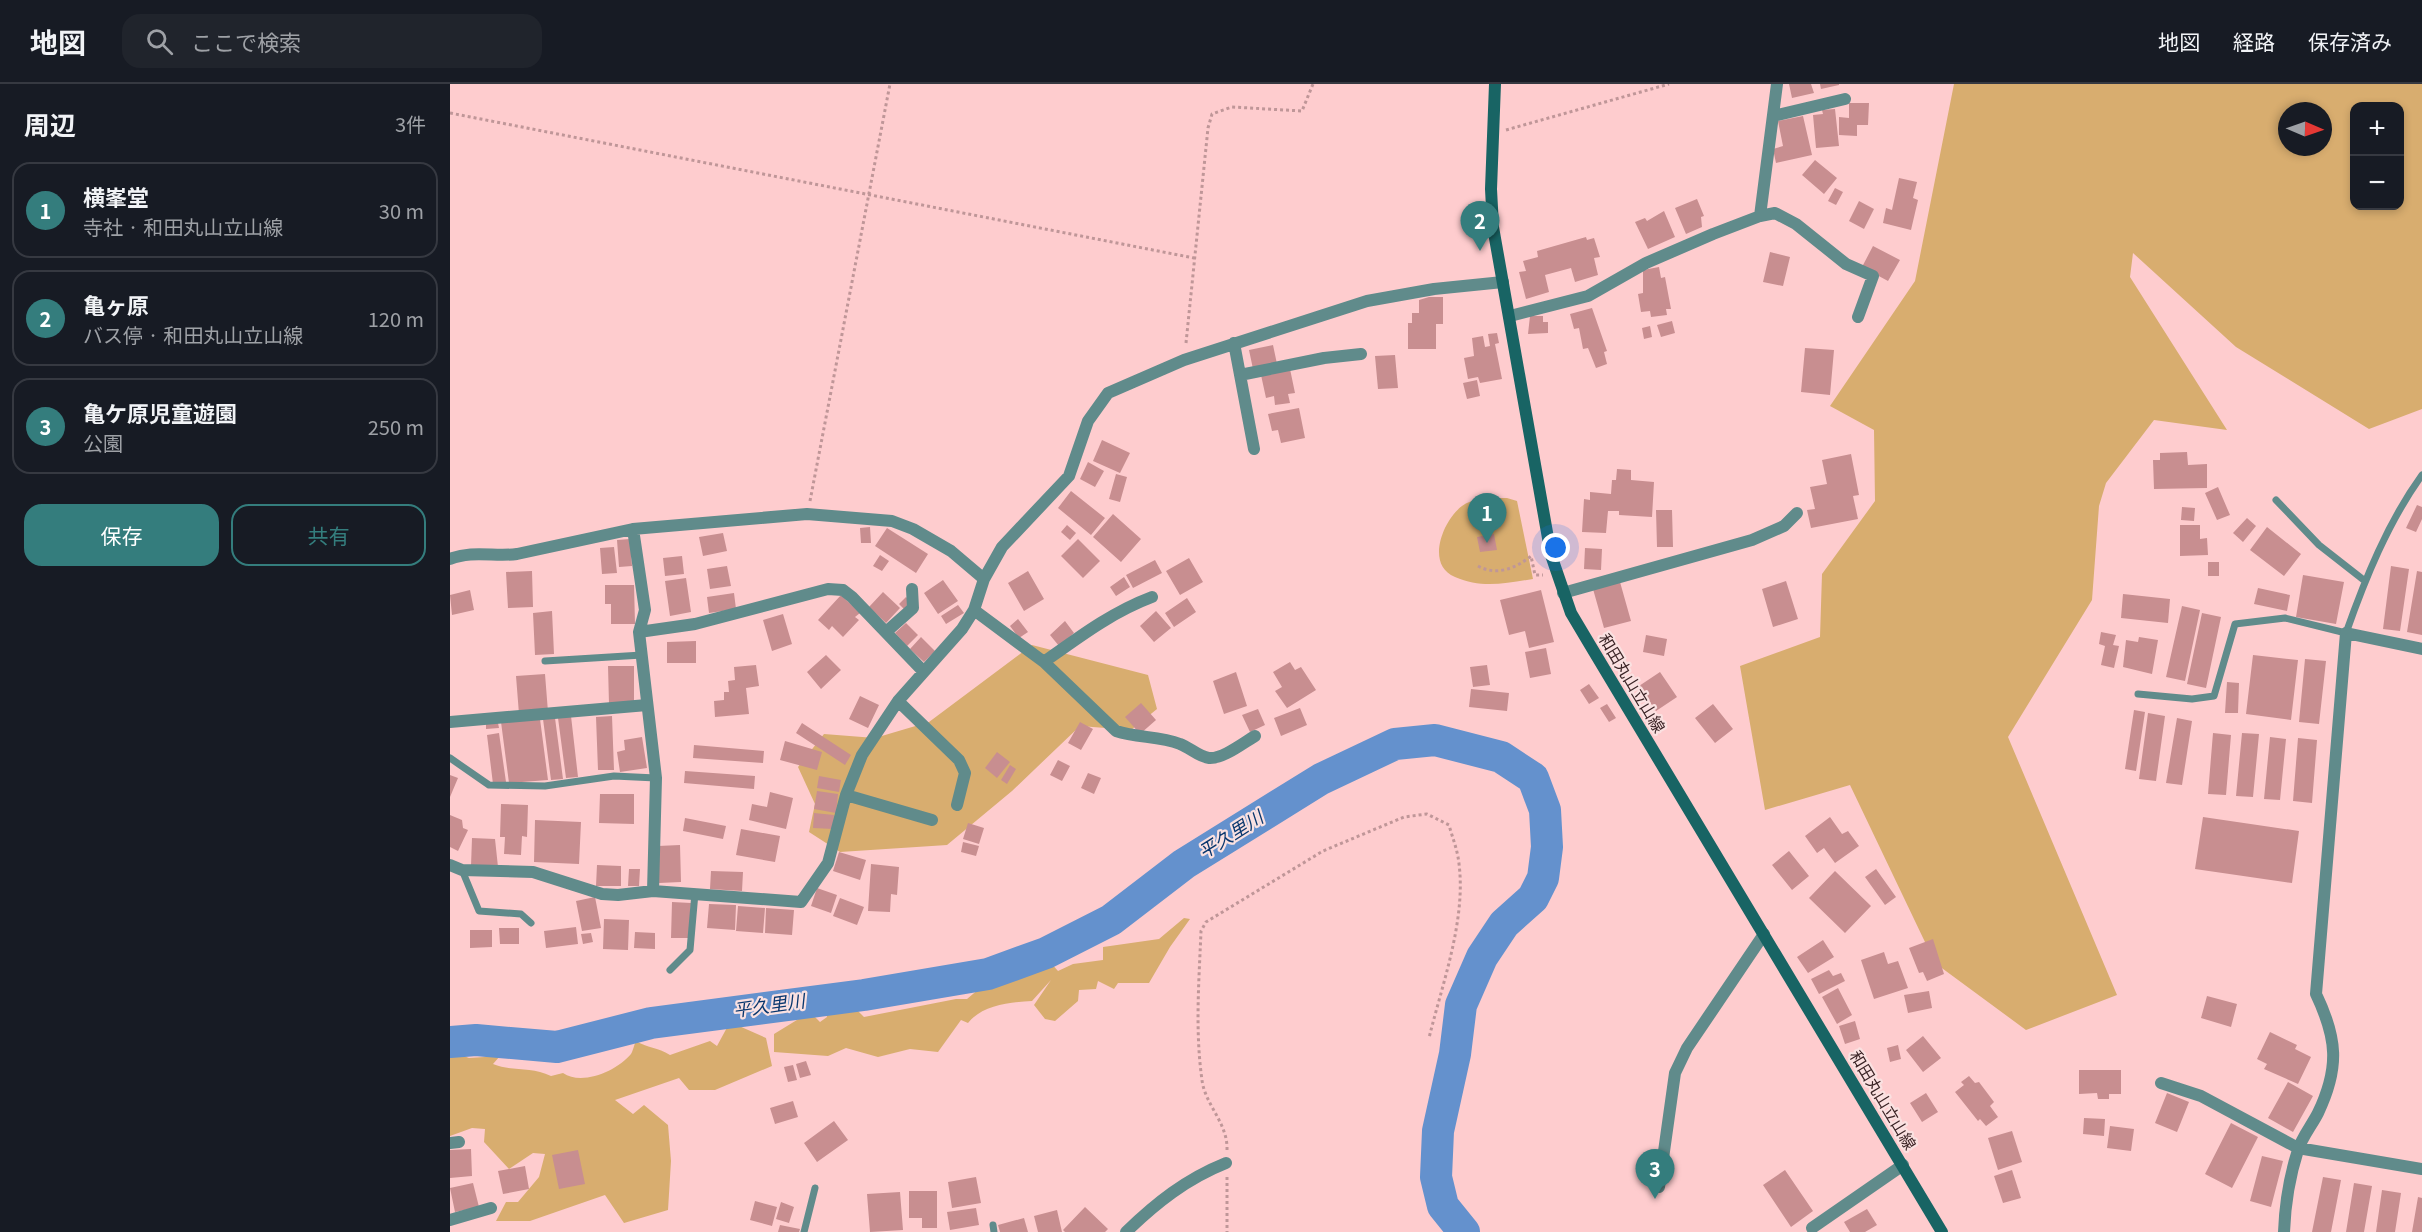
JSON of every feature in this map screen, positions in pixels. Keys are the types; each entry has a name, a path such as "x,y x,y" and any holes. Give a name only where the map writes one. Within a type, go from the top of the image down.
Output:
{"main road":[{"name":"和田丸山立山線","path":"1495,84 1492,129 1493,227 1510,316 1542,519 1563,593 1590,645 1942,1232"}],"street":[{"path":"1760,216 1777,84"},
{"path":"1773,116 1845,99"},
{"path":"1510,316 1588,296 1646,263 1760,216 1775,213 1796,224 1846,264 1873,276 1858,317"},
{"path":"450,864 462,870 533,872 602,894 618,896 653,891 801,902 828,863 846,795 862,755 897,701 962,629 974,610 984,579 1002,547 1068,477 1088,421 1108,393 1184,360 1367,301 1434,289 1503,282"},
{"path":"1234,343 1254,448"},
{"path":"1240,375 1324,358 1361,354"},
{"path":"1563,593 1752,540 1784,526 1797,513"},
{"path":"450,559 461,554 498,556 518,554 633,529 807,514 892,521 913,529 951,551 984,579"},
{"path":"633,529 645,610 639,632 656,778 653,891"},
{"path":"639,632 695,624 828,589 843,590 923,671"},
{"path":"886,632 913,608 912,589"},
{"path":"1044,662 1087,630 1130,605 1152,597"},
{"path":"974,610 1044,662 1116,731 1181,744 1207,758 1216,757 1255,736"},
{"path":"2284,1232 2285,1211 2298,1148 2330,1083 2335,1049 2327,1018 2316,994 2346,633 2422,650"},
{"path":"897,701 959,760 965,773 957,805"},
{"path":"450,722 647,705"},
{"path":"846,795 932,820"},
{"path":"1659,1187 1676,1073 1688,1048 1764,934"},
{"path":"2161,1083 2201,1096 2298,1148 2422,1169"},
{"path":"1126,1232 1171,1192 1198,1174 1226,1163"},
{"path":"1812,1228 1903,1166"},
{"path":"450,1220 491,1208"}],"lane":[{"path":"2138,694 2192,699 2214,696 2235,624 2285,618 2346,633 2365,581 2397,517 2422,475"},
{"path":"2276,500 2319,545 2365,581"},
{"path":"545,661 642,655"},
{"path":"450,758 489,785 545,786 614,776 656,778"},
{"path":"462,870 479,911 492,914 521,914 531,923"},
{"path":"670,970 690,950 695,893"},
{"path":"804,1232 816,1188"}],"path":[{"path":"807,514 890,84"},
{"path":"1184,360 1208,128 1212,114 1232,107 1302,111 1313,84"},
{"path":"1492,129 1509,130 1669,84"},
{"path":"450,113 1194,258"},
{"path":"1478,566 1489,571 1504,570 1531,556 1535,575 1557,574"},
{"path":"1227,1232 1227,1143 1202,1084 1197,1031 1201,931 1206,922 1323,851 1404,817 1427,814 1449,825 1458,856 1460,889 1455,931 1429,1038"}],"shaded area":[{"path":"1954,84 2422,84 2422,409 2369,429 2236,347 2133,253 2130,277 2227,430 2154,420 2106,483 2099,506 2092,600 2008,737 2117,995 2026,1030 1935,963 1850,785 1765,810 1740,666 1820,637 1822,574 1875,501 1874,430 1830,406 1915,281"},
{"path":"1507,498 1517,501 1533,579 1484,584 1465,581 1446,571 1441,563 1440,542 1455,513 1472,501"},
{"path":"1032,645 1148,675 1157,709 1131,730 1080,726 1012,791 947,845 840,852 809,832 815,804 798,767 824,734 875,738 929,722"},
{"path":"1184,918 1190,919 1149,983 1118,983 1114,989 1098,981 1096,989 1079,990 1078,1001 1055,1021 1045,1019 1034,1005 1051,980 1032,1001 989,1008 968,1023 961,1020 938,1052 910,1049 878,1057 846,1048 828,1056 774,1052 774,1034 810,1012 820,1022 827,1017 826,1012 854,1007 864,1017 956,999 967,999 992,978 1031,964 1039,966 1050,962 1058,971 1073,964 1103,960 1103,947 1159,939"},
{"path":"730,1022 766,1038 772,1066 715,1090 689,1090 679,1078 615,1100 633,1114 644,1105 668,1125 671,1161 668,1210 624,1223 605,1195 530,1221 496,1221 506,1202 518,1202 539,1177 545,1154 533,1153 509,1169 484,1142 485,1129 472,1128 450,1136 450,1051 469,1058 500,1056 493,1064 536,1071 551,1076 563,1073 580,1078 599,1075 617,1066 631,1054 636,1041 670,1055 710,1041 717,1046"}],"building":[{"path":"1789,84 1811,84 1814,93 1792,98"},
{"path":"1820,84 1839,84 1839,85 1821,89"},
{"path":"1849,103 1869,103 1868,125 1857,125 1857,136 1839,135 1839,117 1849,118"},
{"path":"1835,109 1839,146 1816,148 1813,115 1823,114 1822,110"},
{"path":"1803,116 1812,155 1776,163 1773,149 1783,146 1778,121"},
{"path":"1815,160 1837,178 1824,194 1802,175"},
{"path":"1899,178 1917,182 1913,198 1918,200 1911,230 1883,223 1886,208 1892,210"},
{"path":"1835,188 1843,192 1836,205 1828,201"},
{"path":"1697,199 1704,216 1701,217 1702,227 1686,234 1675,208"},
{"path":"1859,201 1874,209 1864,229 1849,221"},
{"path":"1664,211 1675,237 1648,249 1635,222 1645,218 1647,221"},
{"path":"1586,237 1587,240 1594,238 1600,257 1594,258 1598,275 1575,282 1571,268 1545,275 1549,292 1526,299 1519,272 1526,271 1523,261 1538,257 1537,251"},
{"path":"1873,246 1900,260 1888,281 1862,267"},
{"path":"1770,252 1790,257 1783,286 1763,282"},
{"path":"1659,267 1661,278 1665,277 1671,309 1666,309 1667,315 1651,317 1650,311 1641,312 1638,294 1643,293 1643,270"},
{"path":"1443,297 1443,324 1436,324 1436,349 1408,349 1408,323 1412,323 1412,313 1419,313 1419,300"},
{"path":"1592,308 1607,351 1604,352 1607,364 1596,368 1588,348 1583,349 1579,328 1574,329 1570,314"},
{"path":"1530,316 1543,316 1543,322 1548,322 1548,333 1528,334"},
{"path":"1672,321 1675,333 1661,337 1657,325"},
{"path":"1650,326 1652,337 1644,339 1642,328"},
{"path":"1497,333 1499,343 1495,344 1502,379 1480,383 1478,377 1468,379 1464,358 1474,356 1472,338 1483,336 1485,347 1490,346 1488,334"},
{"path":"1273,345 1277,364 1253,369 1249,350"},
{"path":"1805,348 1834,350 1830,395 1801,392"},
{"path":"1395,355 1398,388 1378,389 1375,356"},
{"path":"1290,369 1295,393 1288,394 1290,403 1275,405 1274,396 1266,398 1261,375"},
{"path":"1477,380 1480,396 1467,399 1463,383"},
{"path":"1299,408 1305,438 1281,443 1278,430 1272,431 1268,414"},
{"path":"1102,440 1130,453 1120,473 1093,461"},
{"path":"2187,452 2188,465 2207,464 2207,488 2154,489 2153,460 2160,460 2160,453"},
{"path":"1851,454 1859,495 1853,496 1858,519 1811,528 1807,510 1815,509 1810,487 1827,484 1822,460"},
{"path":"1088,462 1104,471 1095,487 1080,479"},
{"path":"1617,469 1631,470 1631,480 1654,482 1652,517 1619,515 1619,511 1608,511 1606,533 1582,532 1584,499 1590,500 1590,492 1611,494 1612,480 1616,480"},
{"path":"1116,474 1127,477 1120,502 1109,499"},
{"path":"2218,487 2230,515 2217,520 2205,493"},
{"path":"1071,491 1105,518 1091,535 1058,508"},
{"path":"2417,505 2422,507 2422,519 2416,532 2406,528"},
{"path":"2182,507 2195,508 2194,521 2181,520"},
{"path":"1656,510 1672,510 1673,547 1657,547"},
{"path":"1113,514 1141,539 1121,562 1093,537"},
{"path":"2247,518 2256,526 2243,542 2233,533"},
{"path":"1067,525 1076,533 1070,540 1061,532"},
{"path":"2180,525 2200,525 2200,539 2207,538 2208,555 2180,556"},
{"path":"870,527 871,543 861,543 860,528"},
{"path":"2267,527 2301,554 2284,576 2250,550"},
{"path":"887,528 928,554 916,573 875,546"},
{"path":"723,533 727,551 703,556 699,537"},
{"path":"1494,534 1497,550 1480,552 1477,537"},
{"path":"630,539 632,566 619,567 617,540"},
{"path":"1078,539 1100,561 1083,578 1061,556"},
{"path":"614,547 617,573 602,574 600,548"},
{"path":"1585,548 1602,549 1601,570 1584,569"},
{"path":"880,555 889,561 882,571 873,566"},
{"path":"682,556 684,574 665,576 663,558"},
{"path":"1189,558 1203,582 1180,595 1166,571"},
{"path":"1155,560 1162,573 1133,588 1126,575"},
{"path":"2208,562 2219,562 2219,576 2208,576"},
{"path":"727,566 731,586 710,589 707,569"},
{"path":"2391,566 2409,569 2400,631 2383,629"},
{"path":"532,571 533,607 508,608 506,572"},
{"path":"1028,571 1044,599 1024,611 1008,583"},
{"path":"2417,571 2422,572 2422,635 2407,632"},
{"path":"2303,575 2344,582 2336,624 2296,617"},
{"path":"1124,577 1130,587 1116,596 1110,587"},
{"path":"686,578 691,612 670,616 665,581"},
{"path":"943,580 958,601 938,614 924,593"},
{"path":"1786,581 1798,619 1773,627 1762,589"},
{"path":"1620,582 1631,621 1604,628 1593,589"},
{"path":"605,585 634,585 635,624 611,624 611,604 605,604"},
{"path":"2258,588 2290,595 2287,611 2254,604"},
{"path":"470,590 474,610 452,615 450,595"},
{"path":"1541,590 1554,642 1529,648 1525,631 1509,635 1500,600"},
{"path":"883,592 900,608 886,623 869,607"},
{"path":"734,593 736,609 709,613 707,597"},
{"path":"2123,594 2170,599 2168,623 2121,618"},
{"path":"841,595 860,613 855,617 859,620 843,637 832,626 829,630 818,620"},
{"path":"906,597 911,602 904,609 899,604"},
{"path":"1187,598 1196,612 1174,627 1165,613"},
{"path":"958,605 964,613 946,624 941,616"},
{"path":"2182,606 2200,610 2185,681 2166,677"},
{"path":"552,611 554,654 535,655 533,613"},
{"path":"1156,611 1171,628 1154,642 1140,626"},
{"path":"2202,613 2221,617 2206,688 2187,684"},
{"path":"783,614 792,644 772,651 763,620"},
{"path":"1018,619 1028,632 1019,638 1010,626"},
{"path":"1065,621 1074,633 1059,646 1050,635"},
{"path":"906,623 918,635 907,646 895,633"},
{"path":"2101,632 2116,635 2113,645 2119,646 2114,668 2101,665 2105,646 2099,644"},
{"path":"1646,635 1667,639 1664,656 1643,652"},
{"path":"921,637 935,651 924,662 910,649"},
{"path":"2139,637 2158,640 2152,674 2123,667 2126,640 2138,642"},
{"path":"696,641 696,663 667,663 667,642"},
{"path":"1546,648 1551,674 1530,678 1525,652"},
{"path":"826,655 841,670 821,689 807,672"},
{"path":"2253,655 2298,660 2291,720 2246,714"},
{"path":"2305,659 2326,661 2319,724 2299,722"},
{"path":"1290,662 1295,670 1301,667 1316,690 1287,708 1275,691 1282,687 1273,672"},
{"path":"756,665 759,686 746,688 749,714 715,717 714,701 724,700 724,692 729,692 728,681 735,680 734,667"},
{"path":"1487,665 1490,685 1473,687 1470,667"},
{"path":"608,666 634,666 634,704 609,704"},
{"path":"1236,672 1247,706 1224,714 1213,681"},
{"path":"1660,672 1677,697 1656,711 1639,686"},
{"path":"545,674 548,712 519,714 516,676"},
{"path":"2227,682 2239,683 2238,713 2225,713"},
{"path":"1589,684 1599,698 1589,704 1580,690"},
{"path":"1471,689 1509,693 1507,711 1469,707"},
{"path":"860,696 879,705 868,728 849,719"},
{"path":"1141,703 1156,720 1140,734 1125,717"},
{"path":"1607,704 1616,718 1609,722 1600,708"},
{"path":"1713,704 1733,729 1715,743 1695,718"},
{"path":"1300,708 1307,725 1281,736 1274,718"},
{"path":"1258,709 1265,725 1250,732 1242,715"},
{"path":"2134,710 2145,712 2136,771 2125,769"},
{"path":"2148,713 2165,716 2156,781 2139,779"},
{"path":"571,716 578,777 566,778 558,718"},
{"path":"612,716 614,770 598,770 596,717"},
{"path":"555,718 563,779 551,780 543,719"},
{"path":"2177,718 2192,721 2182,785 2166,783"},
{"path":"540,719 548,780 509,783 501,722"},
{"path":"1080,722 1093,729 1081,750 1068,743"},
{"path":"486,723 498,723 499,728 486,729"},
{"path":"802,723 851,755 845,765 796,733"},
{"path":"499,733 506,782 493,784 487,735"},
{"path":"2213,733 2231,735 2226,795 2208,794"},
{"path":"2242,733 2259,734 2253,797 2236,796"},
{"path":"642,737 647,768 620,772 617,752 625,750 624,740"},
{"path":"2270,737 2286,739 2280,800 2264,799"},
{"path":"2298,738 2317,740 2312,803 2293,801"},
{"path":"785,741 822,752 817,770 780,760"},
{"path":"694,745 764,751 763,763 693,758"},
{"path":"997,752 1010,762 997,778 985,768"},
{"path":"1058,760 1070,766 1062,781 1050,775"},
{"path":"1010,765 1016,769 1007,784 1001,780"},
{"path":"685,771 755,776 754,789 684,783"},
{"path":"1088,773 1101,778 1094,794 1081,788"},
{"path":"450,775 458,778 450,797"},
{"path":"819,776 841,780 839,792 817,788"},
{"path":"817,791 838,794 836,813 814,809"},
{"path":"770,792 793,798 786,829 749,820 752,804 767,807"},
{"path":"600,794 634,794 634,824 599,823"},
{"path":"501,804 528,805 527,837 522,836 521,855 504,854 505,837 500,837"},
{"path":"814,813 834,815 833,829 813,828"},
{"path":"450,815 462,820 463,828 468,830 458,851 450,847"},
{"path":"1830,817 1842,834 1848,831 1859,846 1835,863 1824,848 1817,853 1805,836"},
{"path":"2203,817 2299,831 2292,883 2195,869"},
{"path":"685,818 726,826 723,839 683,831"},
{"path":"535,820 581,822 579,864 534,862"},
{"path":"968,823 984,828 979,844 963,839"},
{"path":"741,829 780,836 775,862 736,855"},
{"path":"472,838 495,839 498,867 471,866"},
{"path":"963,842 979,846 976,856 961,852"},
{"path":"680,845 681,882 659,883 658,846"},
{"path":"1789,851 1809,876 1792,890 1772,865"},
{"path":"839,852 866,860 860,880 833,871"},
{"path":"871,864 899,867 897,895 891,894 890,912 868,911"},
{"path":"597,865 621,866 621,886 596,886"},
{"path":"629,869 640,869 639,886 628,886"},
{"path":"1876,869 1896,897 1885,905 1865,877"},
{"path":"711,871 743,872 742,891 710,889"},
{"path":"1835,871 1871,906 1845,933 1809,898"},
{"path":"817,888 837,895 831,913 811,906"},
{"path":"595,897 601,928 582,931 576,901"},
{"path":"840,898 864,907 857,925 833,916"},
{"path":"672,902 691,903 689,938 671,938"},
{"path":"709,904 736,905 735,930 707,928"},
{"path":"738,906 765,908 763,933 736,931"},
{"path":"766,908 794,910 792,935 765,933"},
{"path":"604,919 629,920 628,950 603,949"},
{"path":"576,927 578,944 546,948 544,931"},
{"path":"499,928 519,928 519,944 500,944"},
{"path":"470,930 492,930 492,947 470,948"},
{"path":"635,932 655,933 655,949 634,948"},
{"path":"591,933 593,942 583,944 581,934"},
{"path":"1933,939 1944,974 1927,981 1923,972 1919,973 1909,948"},
{"path":"1823,940 1834,957 1808,973 1797,957"},
{"path":"1884,952 1888,964 1898,961 1908,988 1874,999 1861,960"},
{"path":"1829,970 1833,976 1841,973 1845,981 1819,994 1811,979"},
{"path":"1838,988 1852,1015 1837,1024 1822,997"},
{"path":"1929,991 1932,1008 1908,1013 1904,995"},
{"path":"2207,996 2237,1004 2231,1027 2201,1018"},
{"path":"1855,1021 1860,1039 1845,1044 1839,1026"},
{"path":"2270,1032 2297,1045 2295,1049 2311,1057 2298,1084 2264,1069 2267,1064 2257,1059"},
{"path":"1923,1036 1941,1058 1923,1072 1906,1050"},
{"path":"1898,1045 1901,1059 1890,1062 1887,1048"},
{"path":"806,1061 811,1075 800,1078 796,1064"},
{"path":"793,1065 797,1080 788,1082 784,1067"},
{"path":"2079,1070 2121,1070 2121,1094 2109,1094 2109,1099 2098,1099 2097,1093 2079,1094"},
{"path":"1969,1076 1975,1083 1979,1082 1994,1102 1990,1106 1998,1117 1986,1126 1980,1119 1978,1121 1955,1092 1964,1085 1961,1082"},
{"path":"2288,1082 2313,1096 2293,1132 2268,1118"},
{"path":"1926,1093 1938,1112 1922,1122 1910,1103"},
{"path":"2167,1093 2189,1102 2177,1132 2155,1123"},
{"path":"793,1101 798,1117 775,1124 770,1108"},
{"path":"2084,1118 2105,1119 2104,1136 2083,1134"},
{"path":"834,1121 848,1140 817,1162 804,1143"},
{"path":"2231,1123 2258,1137 2232,1188 2205,1174"},
{"path":"2110,1126 2134,1129 2131,1151 2107,1148"},
{"path":"2012,1131 2022,1162 1998,1170 1988,1138"},
{"path":"471,1149 472,1176 450,1178 450,1150"},
{"path":"578,1150 585,1184 559,1189 552,1155"},
{"path":"2262,1156 2283,1161 2271,1207 2250,1201"},
{"path":"525,1166 529,1189 503,1194 498,1171"},
{"path":"1785,1170 1813,1211 1791,1227 1763,1185"},
{"path":"2012,1170 2021,1198 2003,1203 1994,1176"},
{"path":"976,1177 981,1203 952,1208 948,1182"},
{"path":"2323,1177 2341,1180 2331,1232 2312,1232"},
{"path":"473,1183 479,1207 455,1212 450,1188"},
{"path":"2354,1183 2372,1186 2364,1232 2346,1232"},
{"path":"2382,1190 2401,1193 2395,1232 2376,1232"},
{"path":"909,1191 937,1191 937,1228 922,1228 922,1218 909,1218"},
{"path":"900,1192 903,1230 870,1232 867,1194"},
{"path":"2418,1197 2422,1198 2422,1232 2412,1232"},
{"path":"755,1201 777,1207 772,1226 750,1220"},
{"path":"781,1202 794,1207 789,1223 776,1219"},
{"path":"1085,1207 1108,1229 1105,1232 1065,1232 1063,1230"},
{"path":"976,1208 979,1225 950,1230 947,1212"},
{"path":"1867,1209 1877,1225 1865,1232 1850,1232 1844,1222"},
{"path":"1057,1210 1062,1232 1038,1232 1034,1216"},
{"path":"1024,1218 1028,1232 1000,1232 998,1225"},
{"path":"780,1225 800,1229 799,1232 778,1232"}],"waterway":[{"name":"平久里川","path":"450,1042 476,1040 557,1047 651,1023 864,995 988,974 1046,953 1111,920 1184,864 1321,779 1395,744 1435,740 1501,757 1533,778 1545,810 1547,847 1543,878 1533,898 1504,924 1482,957 1461,1005 1455,1054 1438,1131 1436,1177 1443,1206 1464,1232"}],"place":[{"name":"亀ヶ原","path":"1480,251"},
{"name":"横峯堂","path":"1487,543"},
{"name":"亀ケ原児童遊園","path":"1655,1199"}]}
